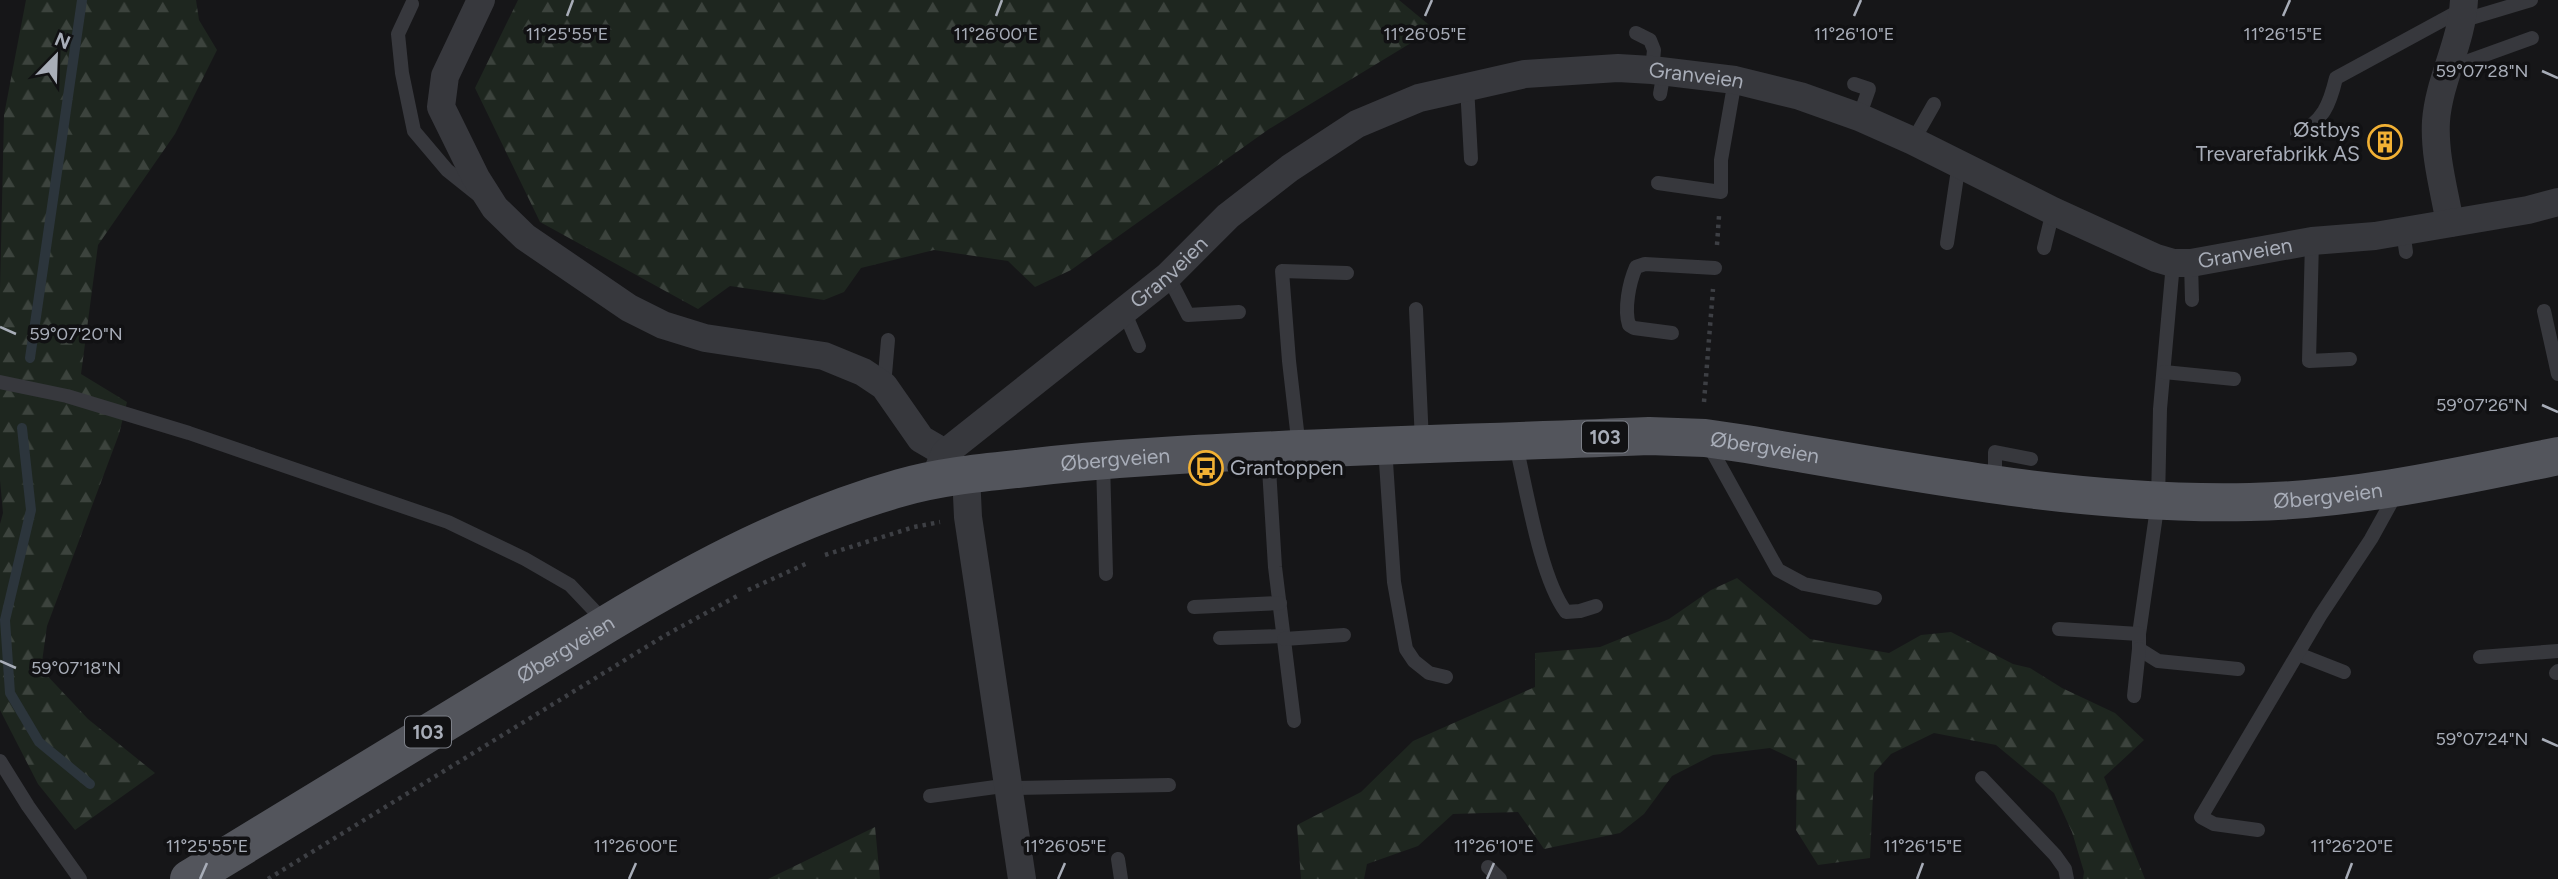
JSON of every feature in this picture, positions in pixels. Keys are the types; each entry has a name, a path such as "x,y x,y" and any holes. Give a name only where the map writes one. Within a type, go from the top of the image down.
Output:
{"main road":[{"name":"Øbergveien","path":"189,879 703,568 786,528 948,469 1403,444 1648,436 1703,438 1995,486 2158,501 2250,502 2324,498 2399,488 2558,456"}],"street":[{"path":"481,0 445,76 441,107 456,141 495,208 525,237 629,308 663,325 705,338 824,356 848,364 884,386 921,439 948,469 968,517 1022,879"},
{"path":"2450,223 2440,169 2436,121 2463,10"},
{"name":"Granveien","path":"948,469 1124,311 1168,276 1228,216 1290,168 1357,124 1419,97 1525,74 1618,68 1659,78 1735,80 1800,96 1859,117 1959,163 2053,211 2182,263 2312,240 2375,236 2405,242 2450,223 2528,210 2558,202"}],"lane":[{"path":"2297,133 2311,128 2325,112 2336,78 2463,10 2531,0"},
{"path":"412,4 398,34 402,73 414,131 447,170 495,208"},
{"path":"1636,33 1650,40 1659,78"},
{"path":"2449,68 2532,38"},
{"path":"1658,183 1721,192 1721,160 1735,80"},
{"path":"1854,84 1869,89 1859,117"},
{"path":"1467,86 1471,159"},
{"path":"1913,141 1934,104"},
{"path":"1947,243 1959,163"},
{"path":"2044,248 2053,211"},
{"path":"2312,240 2309,361 2350,359"},
{"path":"2182,263 2192,300"},
{"path":"2134,696 2158,501 2160,409 2164,372 2182,263"},
{"path":"1672,333 1629,326 1626,317 1636,267 1645,264 1714,268"},
{"path":"1294,720 1280,603 1289,361 1282,271 1348,273"},
{"path":"1168,276 1188,315 1239,312"},
{"path":"1416,309 1403,444 1394,582 1406,649 1414,661 1429,673 1446,677"},
{"path":"1124,311 1139,346"},
{"path":"2544,311 2558,374"},
{"path":"884,386 888,340"},
{"path":"2164,372 2234,379"},
{"path":"0,382 67,396 177,429 448,522 525,559 570,585 607,624"},
{"path":"1703,438 1778,570 1804,584 1875,597"},
{"path":"1515,440 1543,558 1556,599 1566,612 1597,606"},
{"path":"1995,486 1995,452 2031,459"},
{"path":"1103,460 1106,574"},
{"path":"2258,830 2214,824 2201,817 2320,616 2371,539 2399,488"},
{"path":"1194,607 1280,603"},
{"path":"2059,629 2139,642 2158,662 2238,669"},
{"path":"1220,638 1344,635"},
{"path":"2480,657 2558,651"},
{"path":"2298,654 2344,672"},
{"path":"0,761 80,879"},
{"path":"1982,778 2055,855 2065,869 2067,879"},
{"path":"930,796 1010,787 1169,785"},
{"path":"1118,859 1121,879"},
{"path":"1488,867 1500,879"}],"path":[{"path":"1703,438 1721,192"}],"green space":[{"path":"26,0 196,0 199,20 217,50 175,134 98,245 81,374 127,402 119,434 47,626 41,669 88,719 155,773 75,830 38,784 0,710 0,524 3,513 0,480 0,290 4,115"},
{"path":"518,0 1399,0 1434,29 1269,129 1071,270 1035,287 1008,261 934,250 861,268 844,292 824,300 730,286 698,309 540,222 475,88"},
{"path":"1737,578 1810,639 1889,653 1921,635 1951,632 2013,664 2030,668 2062,688 2115,713 2144,740 2104,777 2145,879 2083,879 2084,872 2072,832 2054,793 1996,745 1934,733 1891,754 1874,773 1870,858 1818,865 1796,830 1797,761 1770,748 1713,755 1672,776 1644,814 1620,833 1544,849 1518,812 1453,814 1418,846 1367,864 1364,879 1301,879 1297,825 1361,792 1413,741 1535,687 1535,653 1600,647 1669,619 1711,590"},
{"path":"875,827 880,879 768,879"}],"waterway":[{"path":"30,358 82,0"},
{"path":"22,428 31,510 5,620 10,693 39,742 90,784"}],"place":[{"name":"Østbys Trevarefabrikk AS","path":"2385,142"},
{"name":"Grantoppen","path":"1206,468"}]}
